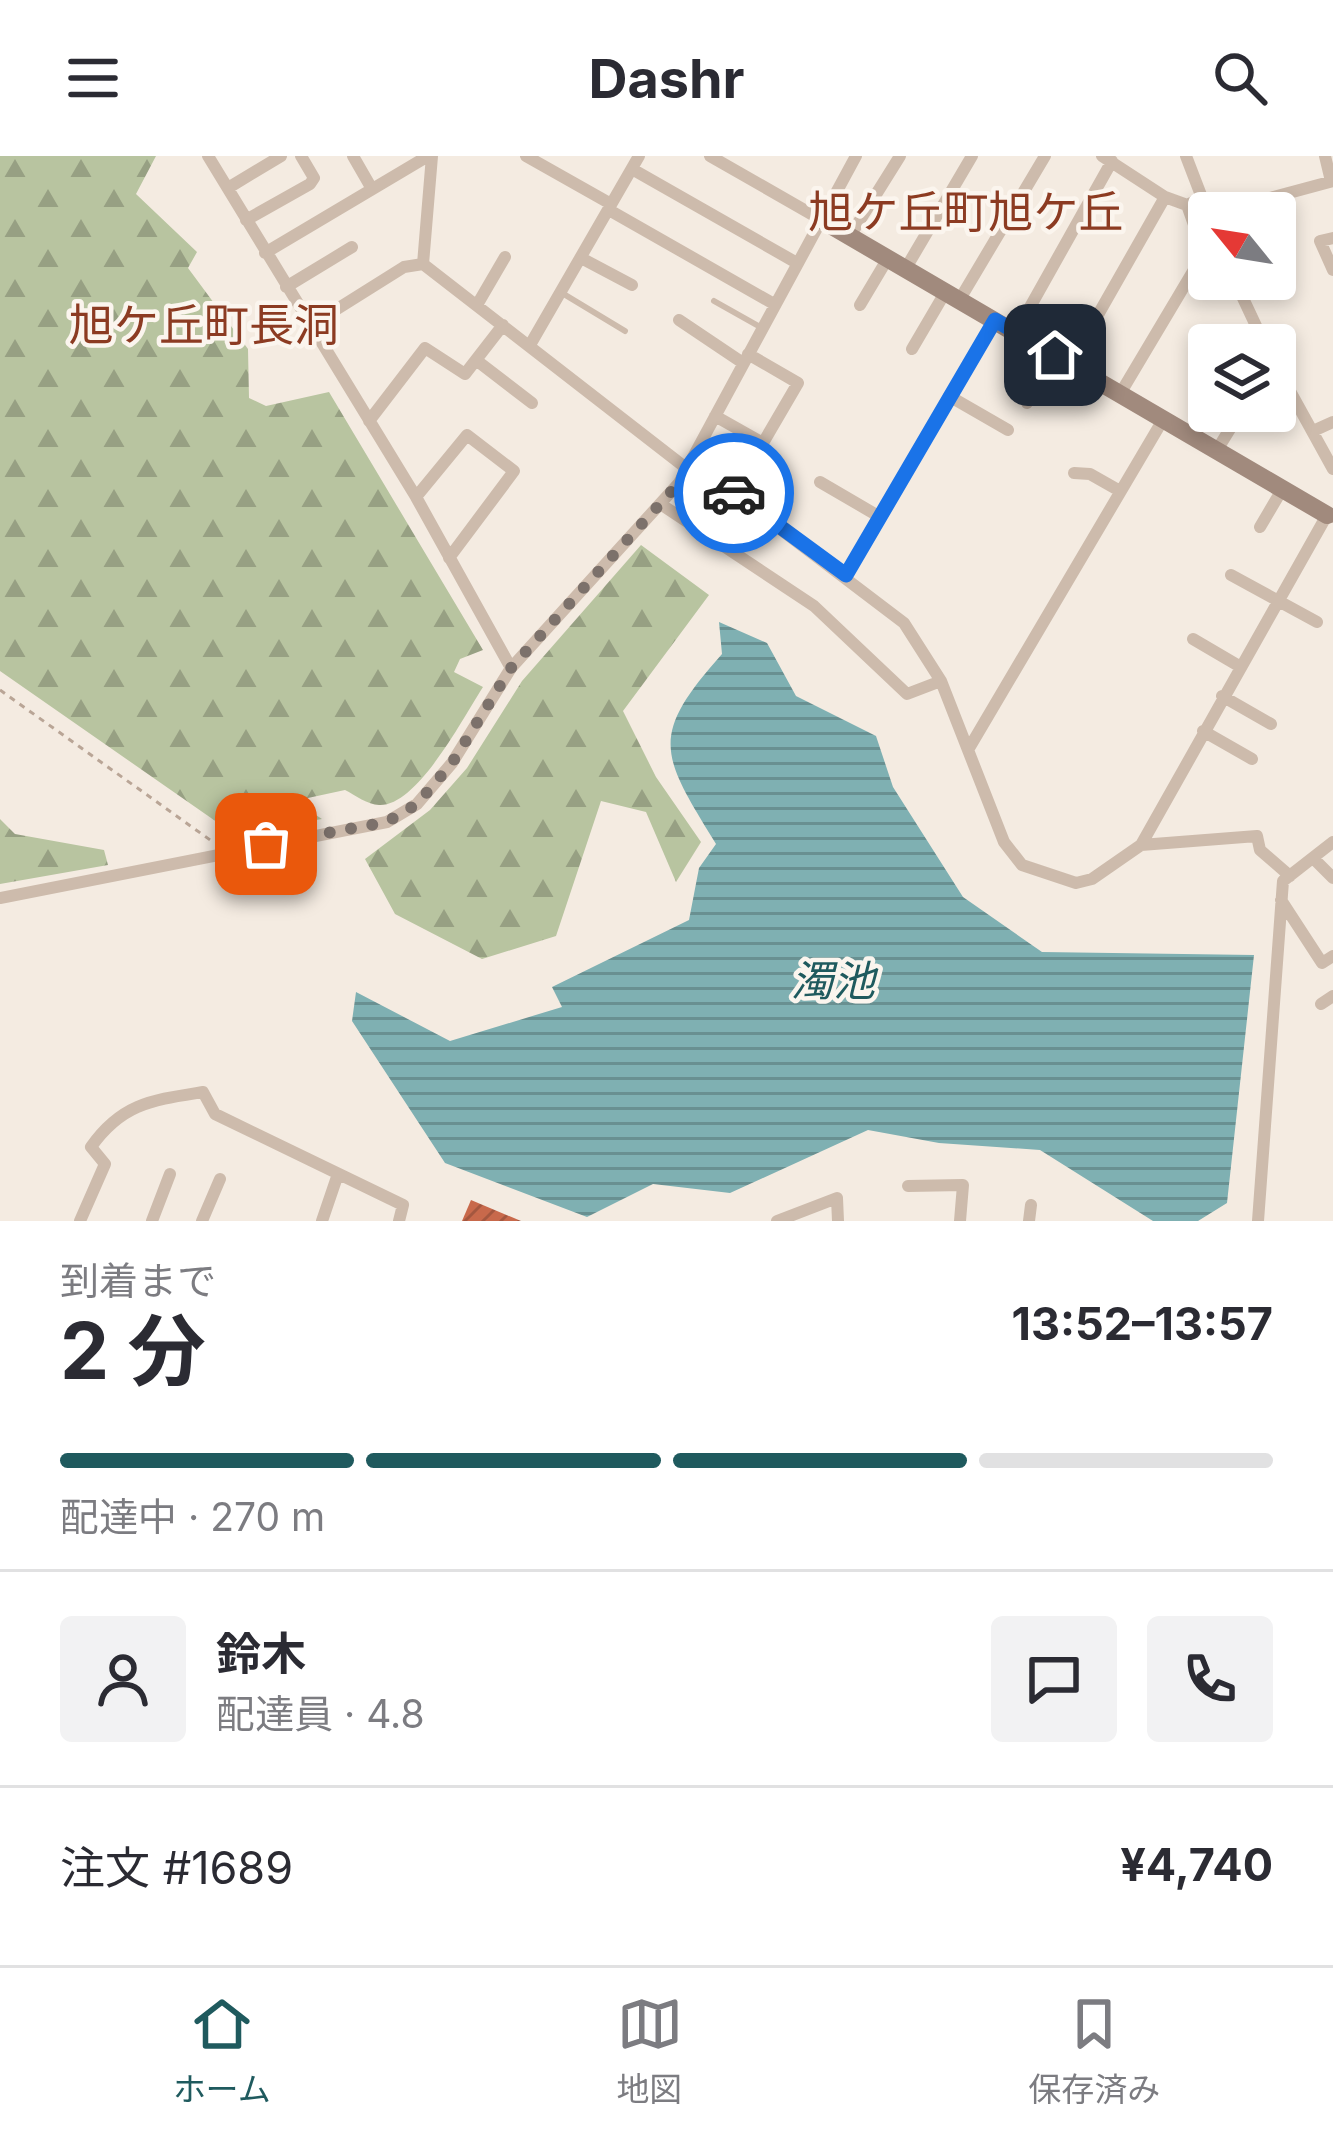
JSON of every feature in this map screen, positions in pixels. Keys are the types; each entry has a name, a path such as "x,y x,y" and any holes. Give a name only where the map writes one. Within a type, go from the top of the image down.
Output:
{"street":[{"path":"208,156 416,497 511,668"},
{"path":"228,188 281,156"},
{"path":"246,220 310,184 314,178 301,156"},
{"path":"352,156 372,189"},
{"path":"266,253 430,156"},
{"path":"423,264 430,156"},
{"path":"526,156 560,162 610,207 775,304"},
{"path":"0,898 387,822 417,804 452,763 511,668 679,483 856,156"},
{"path":"850,236 899,156"},
{"path":"906,268 973,156"},
{"path":"912,349 1045,156"},
{"path":"1186,156 1200,192"},
{"path":"1291,192 1332,181 1325,156"},
{"path":"679,483 704,478 721,484 904,623 940,681 1004,842 1022,866 1076,883 1093,879 1142,845 1238,666 1330,516 719,158"},
{"path":"1016,332 1107,159 1187,205 1204,253 1120,394"},
{"path":"530,346 635,162 797,263"},
{"path":"1027,403 1062,359 1166,197"},
{"path":"1333,238 1320,241 1333,270"},
{"path":"286,287 352,247"},
{"path":"477,305 505,257"},
{"path":"581,258 632,285"},
{"path":"860,305 888,258"},
{"path":"310,326 404,267 423,264 686,468"},
{"path":"679,320 798,383 763,443 715,416"},
{"path":"846,575 995,320"},
{"path":"369,421 425,348 465,374 503,325"},
{"path":"476,360 532,403"},
{"path":"949,396 1008,430"},
{"path":"1296,401 1333,469"},
{"path":"968,750 1164,418"},
{"path":"1313,431 1333,422"},
{"path":"1217,450 1228,432"},
{"path":"416,497 466,435 514,471 449,558"},
{"path":"1074,473 1090,474 1120,491"},
{"path":"820,482 880,517"},
{"path":"1260,527 1283,488"},
{"path":"662,505 814,606 907,694 940,681"},
{"path":"1231,575 1317,622"},
{"path":"1193,638 1238,666"},
{"path":"1222,696 1271,724"},
{"path":"1203,731 1252,759"},
{"path":"1142,845 1257,836 1260,850 1290,876"},
{"path":"1258,1221 1280,899 1290,876 1333,842"},
{"path":"1312,858 1333,878"},
{"path":"1280,899 1322,963 1333,956"},
{"path":"80,1221 104,1164 91,1147 106,1125 136,1102 203,1092 215,1114 403,1205 399,1221"},
{"path":"152,1221 170,1174"},
{"path":"322,1221 338,1174"},
{"path":"202,1221 220,1179"},
{"path":"908,1186 963,1185 960,1221"},
{"path":"777,1221 837,1198 838,1221"},
{"path":"1029,1221 1031,1205"}],"lane":[{"path":"562,293 625,331"},
{"path":"714,301 762,328"}],"path":[{"path":"0,690 216,844 232,850"}],"green space":[{"path":"0,156 156,156 136,194 197,252 188,268 248,349 249,398 266,406 329,392 483,650 460,659 454,672 483,687 438,758 394,802 375,805 345,790 294,801 322,819 234,834 0,671"},
{"path":"641,545 709,595 623,711 656,777 701,842 676,882 646,812 601,801 556,936 482,959 395,914 365,859 430,810 467,768 522,681"},
{"path":"0,819 15,834 104,850 108,865 0,884"}],"water":[{"name":"濁池","path":"719,622 767,643 796,696 876,736 893,787 963,897 1042,952 1254,955 1227,1203 1198,1221 1153,1221 1040,1150 939,1143 868,1130 730,1193 653,1184 587,1217 445,1163 352,1021 356,992 450,1041 562,1007 552,987 689,920 699,868 716,844 683,788 671,746 682,706 722,654"}],"building":[{"path":"471,1200 521,1221 462,1221"}],"way so far":[{"path":"266,844 387,822 417,804 452,763 511,668 679,483 704,478 734,493"}],"district":[{"name":"旭ケ丘町旭ケ丘","path":"966,211"},
{"name":"旭ケ丘町長洞","path":"204,324"}],"route":[{"path":"734,493 846,575 995,320 1055,355"}]}
